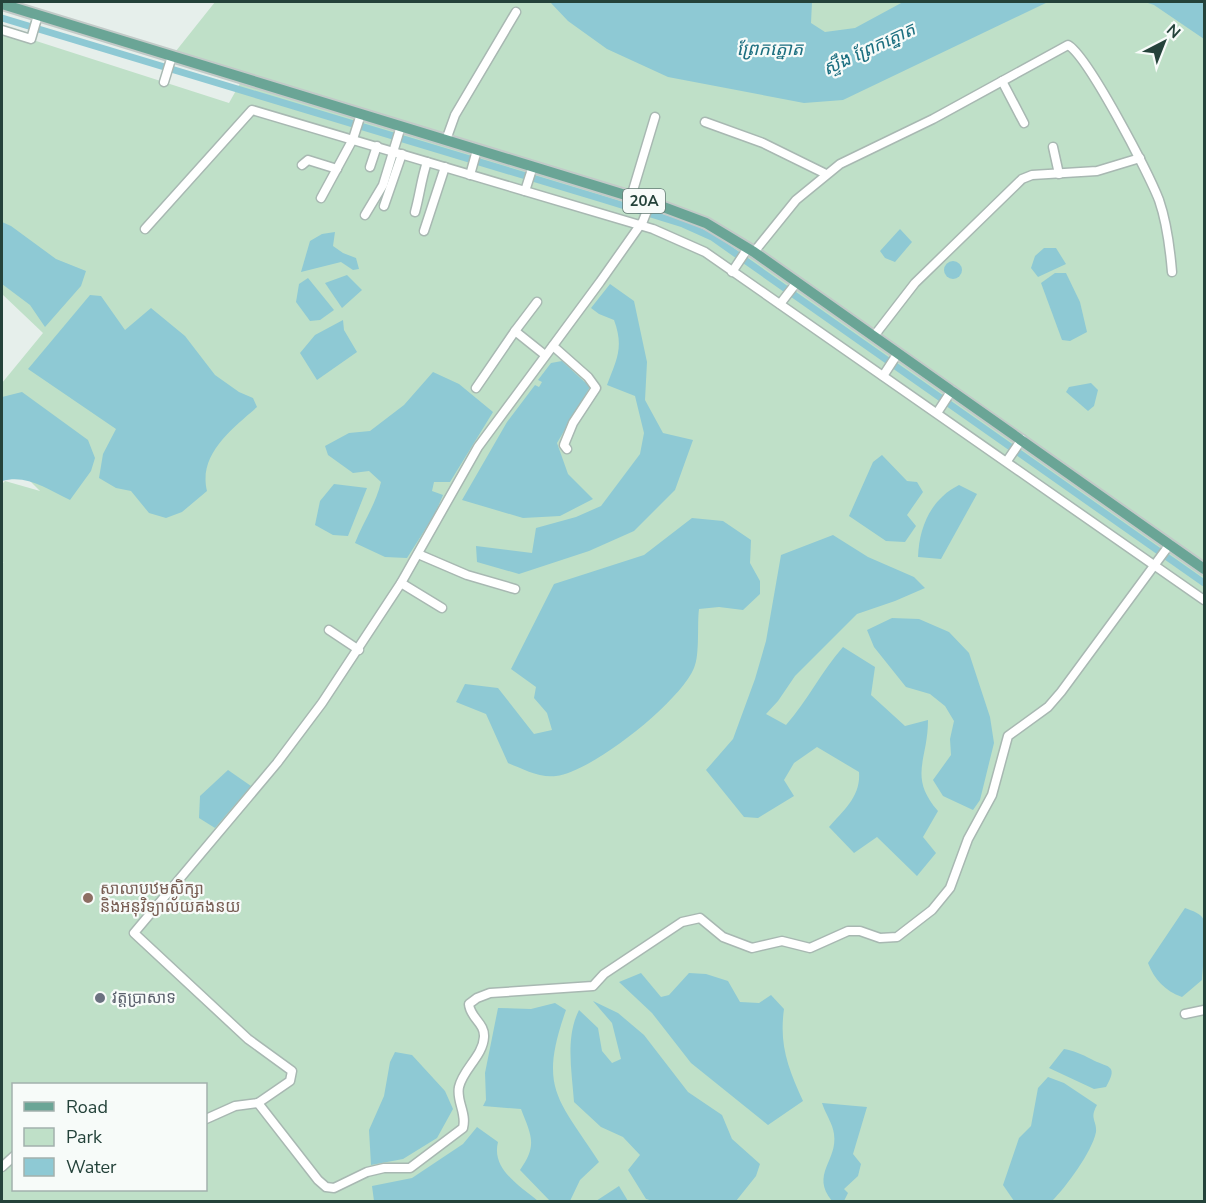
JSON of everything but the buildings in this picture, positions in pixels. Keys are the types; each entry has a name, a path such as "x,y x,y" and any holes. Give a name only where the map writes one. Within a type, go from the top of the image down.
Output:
{"main road":[{"name":"20A","path":"2,4 37,19 400,131 446,140 476,154 532,166 706,223 751,250 795,285 874,336 949,395 1022,439 1167,548 1204,569"}],"street":[{"path":"446,140 455,115 516,12"},
{"path":"2,30 31,39 37,19"},
{"path":"732,272 796,200 826,174 856,155 891,141 1064,47 1071,47 1140,158 1159,201 1168,234 1173,272"},
{"path":"166,79 171,60"},
{"path":"1002,81 1024,123"},
{"path":"145,229 252,110 353,137 427,162 641,224 689,244 782,302 884,376 939,410 1007,461 1204,600"},
{"path":"631,197 655,117"},
{"path":"321,198 353,137 360,118"},
{"path":"705,122 763,142 826,174"},
{"path":"384,206 398,151 400,131"},
{"path":"370,167 377,146"},
{"path":"1053,147 1059,174"},
{"path":"366,215 398,151"},
{"path":"471,173 476,154"},
{"path":"874,336 915,283 1017,183 1032,175 1097,171 1140,158"},
{"path":"302,165 308,160 337,169"},
{"path":"416,212 420,192 418,186 427,162"},
{"path":"525,191 532,166"},
{"path":"424,231 445,167"},
{"path":"207,1119 235,1106 258,1103 290,1081 292,1075 290,1068 248,1039 134,933 277,763 359,650 418,555 468,462 641,224 650,206"},
{"path":"782,302 795,285"},
{"path":"476,388 537,302"},
{"path":"515,331 545,355"},
{"path":"553,346 588,377 596,388 567,435 564,445 567,449"},
{"path":"884,376 898,353"},
{"path":"939,410 949,395"},
{"path":"1007,461 1022,439"},
{"path":"258,1103 318,1180 326,1187 334,1188 368,1172 388,1168 410,1168 462,1128 464,1115 459,1098 460,1085 484,1040 484,1030 469,1009 469,1004 477,998 490,993 592,986 604,974 680,924 695,917 700,918 713,931 732,943 752,948 782,941 810,948 848,931 860,931 880,938 897,938 932,910 950,888 968,839 992,795 1008,736 1048,707 1061,692 1167,548"},
{"path":"418,555 467,575 515,589"},
{"path":"401,583 442,608"},
{"path":"329,630 359,650"},
{"path":"1185,1014 1204,1010"}],"green space":[{"path":"215,2 1204,2 1204,1201 2,1201 2,562 4,563 2,561 2,484 5,481 40,491 2,453 2,383 43,333 2,294 2,30 229,103 243,78 172,56"}],"water":[{"name":"ព្រែកត្នោត","path":"550,2 812,2 811,23 825,32 855,28 903,2 1048,2 843,100 804,103 668,77 607,49 568,21"},
{"path":"1145,2 1204,2 1204,39 1154,5"},
{"path":"2,222 56,259 86,271 81,286 45,327 30,305 2,284"},
{"path":"900,229 912,242 895,262 885,258 880,251"},
{"path":"335,232 333,246 356,258 359,269 353,270 341,262 301,272 310,241 322,234"},
{"path":"1044,248 1056,248 1066,264 1038,277 1031,268 1035,256"},
{"path":"953,261 959,264 962,270 959,276 953,279 947,276 944,270 947,264"},
{"path":"1055,273 1066,273 1080,302 1087,332 1070,341 1062,340 1041,283"},
{"path":"347,275 362,290 342,308 325,283"},
{"path":"308,278 334,310 320,320 310,321 296,302 299,284"},
{"path":"610,284 634,301 647,362 645,400 663,433 693,440 675,490 634,531 589,551 519,574 477,562 476,546 532,553 536,528 576,517 601,506 640,454 644,433 635,396 607,385 619,346 614,320 591,308"},
{"path":"90,295 101,296 125,330 151,308 185,336 215,375 239,392 253,398 257,407 219,443 207,465 207,491 182,512 166,518 149,513 131,491 116,488 99,478 103,454 116,429 28,369"},
{"path":"343,320 344,330 357,352 317,380 300,353 315,335"},
{"path":"562,361 590,387 557,443 568,474 593,499 560,516 523,518 462,500 507,422 535,385 539,387 542,382 538,380 551,363"},
{"path":"433,372 459,384 493,412 450,482 434,482 432,491 443,495 435,514 407,558 385,557 355,543 381,482 369,471 353,473 328,455 325,446 349,433 370,431 404,405"},
{"path":"1091,383 1098,390 1094,406 1088,411 1066,392 1069,387"},
{"path":"22,392 88,440 95,458 91,471 70,500 28,481 11,479 2,481 2,397"},
{"path":"882,455 907,481 917,482 923,492 907,515 916,526 905,542 886,541 849,516 873,462"},
{"path":"334,484 367,488 348,536 333,535 315,525 320,501"},
{"path":"959,485 977,494 941,559 918,557 921,535 928,515 941,498"},
{"path":"692,518 723,521 751,540 750,563 760,581 760,594 743,610 719,607 699,609 696,662 686,682 654,716 612,749 572,772 556,776 537,774 508,763 486,714 456,702 465,684 498,688 534,734 552,730 547,713 534,698 536,687 511,669 554,584 644,555"},
{"path":"833,535 868,557 914,577 925,588 857,614 795,676 766,714 786,725 843,647 875,667 871,695 905,726 928,720 922,778 929,799 938,811 923,837 936,853 917,876 877,837 854,853 829,827 854,795 859,781 859,772 817,747 794,763 784,780 794,796 758,818 744,817 706,770 733,739 755,679 766,641 781,555"},
{"path":"892,618 919,619 949,632 969,653 990,717 994,743 980,800 973,810 943,796 933,780 951,755 950,739 954,721 945,706 930,694 906,687 874,647 867,630"},
{"path":"228,770 251,786 215,828 199,818 200,796"},
{"path":"1185,908 1203,918 1205,942 1202,980 1182,997 1161,984 1148,963"},
{"path":"641,973 661,997 669,995 689,973 706,974 728,981 740,1002 759,1003 771,995 784,1009 783,1034 786,1056 803,1101 768,1125 691,1063 652,1013 619,982"},
{"path":"593,1001 618,1013 644,1035 688,1092 722,1115 732,1139 760,1164 756,1176 736,1201 656,1202 646,1199 628,1170 640,1155 623,1137 601,1127 574,1102 571,1044 579,1010 598,1028 602,1051 612,1063 621,1059 612,1023"},
{"path":"555,1003 566,1010 554,1058 553,1076 557,1092 563,1107 599,1162 580,1180 570,1201 550,1201 520,1170 531,1147 530,1133 521,1109 483,1106 486,1100 485,1073 498,1008 531,1009"},
{"path":"1064,1049 1109,1067 1112,1074 1106,1087 1094,1089 1049,1068"},
{"path":"395,1052 412,1055 445,1091 453,1109 437,1138 403,1159 371,1165 369,1130 384,1096 390,1062"},
{"path":"1048,1077 1064,1083 1097,1105 1093,1117 1096,1128 1094,1140 1078,1169 1052,1201 1014,1201 1003,1185 1019,1138 1031,1126 1038,1088"},
{"path":"822,1103 867,1107 853,1154 861,1164 858,1176 844,1189 848,1193 844,1201 832,1201 824,1183 824,1175 834,1144 834,1134"},
{"path":"477,1127 498,1142 497,1152 503,1169 538,1201 374,1201 372,1186 412,1178 463,1144"},
{"path":"619,1186 628,1201 596,1201"}],"waterway":[{"path":"2,18 602,199 683,224 712,237 1204,583"}],"place":[{"name":"សាលាបឋមសិក្សា និងអនុវិទ្យាល័យគងនយ","path":"88,898"},
{"name":"វត្តប្រាសាទ","path":"100,998"}],"water label":[{"name":"ស្ទឹង ព្រែកត្នោត","path":"869,49"}]}
